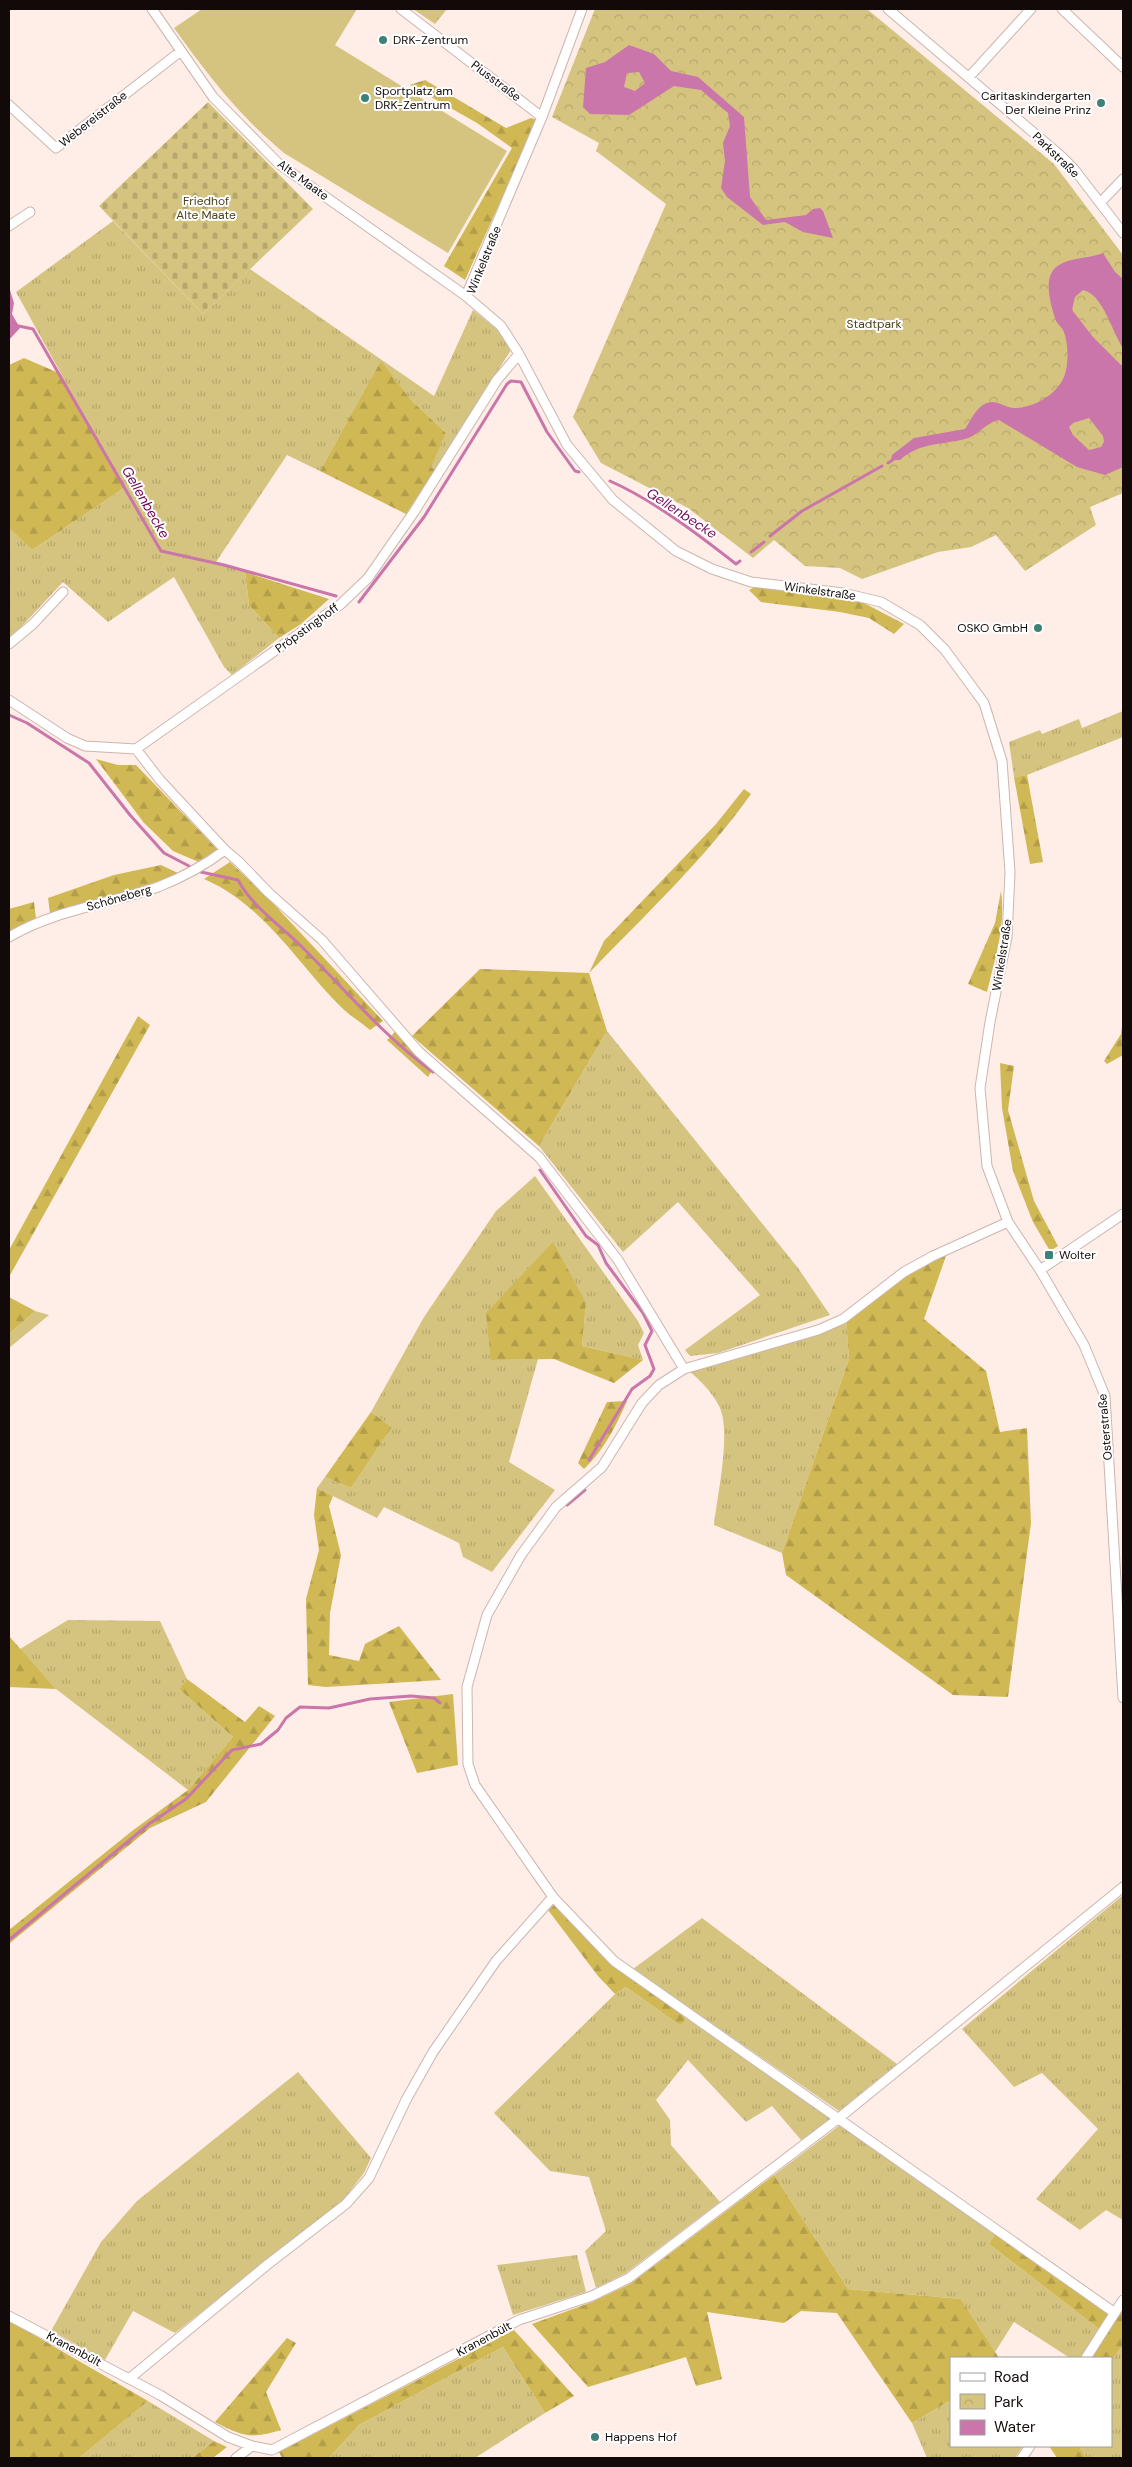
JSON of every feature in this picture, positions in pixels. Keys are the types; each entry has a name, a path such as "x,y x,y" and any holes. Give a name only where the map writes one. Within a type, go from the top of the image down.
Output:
{"street":[{"name":"Piusstraße","path":"402,9 542,117"},
{"name":"Winkelstraße","path":"582,9 542,117 466,296 501,326 519,354 567,445 613,500 676,551 712,569 751,582 844,593 881,602 920,625 945,650 984,703 1002,761 1010,872 1007,937 990,1022 980,1088 987,1166 1008,1222 1040,1270"},
{"name":"Parkstraße","path":"888,9 970,76 1061,156 1123,233"},
{"path":"970,76 1031,9"},
{"path":"1062,9 1123,67"},
{"name":"Alte Maate","path":"156,10 180,51 213,97 279,164 466,296"},
{"name":"Webereistraße","path":"9,105 56,148 180,51"},
{"path":"1100,203 1123,179"},
{"path":"9,226 30,212"},
{"name":"Pröpstinghoff","path":"136,749 341,604 368,578 414,512 497,380 519,354"},
{"path":"9,644 33,624 63,592"},
{"path":"9,700 67,738 85,746 136,749 160,780 225,850 269,893 322,940 419,1052 539,1157 618,1260 684,1369"},
{"name":"Schöneberg","path":"9,937 28,925 158,886 207,863 225,850"},
{"path":"1040,1270 1123,1214"},
{"path":"1008,1222 932,1256 904,1272 843,1319 818,1330 684,1369 659,1385 642,1403 602,1468 556,1507 521,1555 488,1615 467,1687 468,1764 475,1784 553,1896 614,1961 634,1977 839,2118 1115,2313"},
{"name":"Osterstraße","path":"1040,1270 1084,1345 1105,1396 1123,1698"},
{"name":"Kranenbült","path":"9,2316 160,2395 228,2436 274,2454 519,2320 592,2296 629,2278 839,2118 1123,1887"},
{"path":"129,2379 267,2265 346,2204 368,2178 406,2100 433,2052 496,1961 553,1896"},
{"path":"1087,2357 1123,2300"},
{"path":"236,2458 252,2446"},
{"path":"1022,2458 1029,2447"}],"green space":[{"name":"Sportplatz am DRK-Zentrum","path":"202,9 357,9 335,45 507,151 448,253 284,153 253,125 212,78 174,28"},
{"path":"413,9 447,9 435,24"},
{"name":"Stadtpark","path":"595,9 867,9 1054,164 1123,255 1123,493 1090,507 1096,525 1025,571 996,535 971,547 938,552 862,579 840,568 805,566 774,540 753,558 688,508 601,463 573,417 666,204 596,151 599,143 552,117"},
{"path":"425,80 506,128 531,118 537,120 465,280 444,266 512,148 477,123 410,85"},
{"name":"Friedhof Alte Maate","path":"208,102 313,209 203,314 99,206"},
{"path":"113,221 203,314 250,269 434,396 473,310 500,332 511,350 435,470 430,467 446,433 411,400 381,362 320,471 287,455 216,562 245,572 249,605 279,638 232,675 224,667 174,577 108,622 63,582 10,639 9,637 9,528 32,550 124,488 16,292"},
{"path":"24,358 61,374 124,488 32,550 9,528 9,365"},
{"path":"381,361 411,400 446,433 431,467 435,470 406,514 320,471"},
{"path":"245,572 329,599 301,624 279,638 249,605"},
{"path":"757,586 864,603 904,624 894,634 869,618 840,612 761,602 749,590"},
{"path":"1123,711 1123,737 1027,775 1014,777 1009,742 1040,730 1042,734 1079,719 1082,728"},
{"path":"96,759 118,765 136,765 219,851 201,863 173,851 144,823"},
{"path":"1027,775 1043,862 1030,864 1014,777"},
{"path":"744,789 751,794 694,864 589,973 604,941 716,824"},
{"path":"230,862 267,897 383,1021 370,1030 350,1015 263,920 226,891 204,879"},
{"path":"161,865 180,874 98,901 50,914 48,898 114,875"},
{"path":"1001,891 1001,929 987,992 968,984 995,923"},
{"path":"34,902 36,919 9,931 9,909"},
{"path":"480,969 589,973 607,1031 539,1146 412,1036"},
{"path":"138,1016 150,1025 9,1277 9,1250"},
{"path":"1123,1019 1123,1055 1107,1064 1104,1061 1121,1034"},
{"path":"607,1031 798,1268 830,1315 718,1353 690,1356 685,1350 760,1295 678,1202 623,1252 539,1146"},
{"path":"395,1032 417,1056 433,1069 428,1077 387,1040"},
{"path":"1000,1063 1014,1066 1008,1110 1034,1201 1058,1246 1050,1251 1033,1222 1013,1171 1002,1108"},
{"path":"535,1176 638,1321 644,1333 638,1345 643,1360 582,1346 586,1303 491,1360 538,1359 509,1462 555,1490 492,1572 463,1557 459,1543 384,1507 377,1518 317,1488 325,1477 351,1488 392,1427 371,1412 424,1317 496,1211"},
{"path":"553,1242 586,1303 582,1346 643,1360 614,1383 554,1359 491,1360 486,1313"},
{"path":"947,1253 924,1319 986,1371 1000,1432 1027,1428 1031,1523 1008,1697 953,1695 786,1575 782,1553 849,1359 846,1321 906,1274"},
{"path":"9,1297 35,1311 9,1334"},
{"path":"35,1311 49,1315 9,1348 9,1334"},
{"path":"846,1321 849,1359 782,1553 714,1525 724,1447 723,1417 713,1396 689,1371"},
{"path":"627,1401 609,1437 598,1454 584,1469 578,1463 607,1402"},
{"path":"371,1412 392,1427 351,1488 325,1477"},
{"path":"317,1488 333,1496 329,1506 341,1555 330,1613 329,1655 359,1661 365,1644 399,1626 441,1680 326,1687 308,1685 306,1599 319,1550 314,1515"},
{"path":"68,1620 160,1621 187,1679 179,1689 233,1737 188,1790 56,1689 20,1649"},
{"path":"9,1636 56,1689 9,1687"},
{"path":"187,1679 245,1722 259,1706 275,1716 206,1802 150,1828 10,1943 9,1949 9,1930 132,1831 188,1790 233,1737 179,1689"},
{"path":"453,1694 458,1765 417,1773 389,1702"},
{"path":"1123,1895 1123,2220 1106,2210 1080,2230 1036,2199 1098,2129 1042,2073 1014,2087 962,2029"},
{"path":"553,1903 609,1961 686,2018 681,2026 626,1987 615,1994 598,1976 548,1910"},
{"path":"702,1918 897,2064 839,2111 633,1969"},
{"path":"626,1987 681,2026 686,2018 832,2119 801,2140 772,2106 746,2122 688,2060 656,2100 670,2120 671,2145 720,2202 626,2273 596,2288 585,2251 606,2231 589,2177 550,2171 494,2113 615,1994"},
{"path":"298,2072 371,2158 364,2173 343,2200 175,2333 133,2311 105,2360 51,2331 101,2242 137,2201"},
{"path":"840,2125 995,2234 989,2244 1099,2329 1081,2357 1068,2357 1014,2322 995,2352 961,2299 848,2289 774,2175"},
{"path":"774,2175 848,2289 961,2299 998,2357 950,2357 950,2401 912,2423 837,2313 801,2311 784,2323 707,2312 722,2379 696,2386 686,2357 588,2387 532,2324 592,2302 630,2284"},
{"path":"995,2234 1109,2314 1099,2329 989,2244"},
{"path":"577,2255 586,2292 513,2315 497,2265"},
{"path":"1123,2308 1123,2345 1112,2360 1112,2357 1092,2357"},
{"path":"9,2322 148,2401 79,2458 9,2458"},
{"path":"514,2330 574,2396 545,2413 503,2347 359,2425 329,2458 282,2458 279,2452"},
{"path":"287,2338 296,2343 266,2392 281,2430 262,2435 247,2435 233,2431 215,2422"},
{"path":"1123,2345 1123,2458 1086,2458 1080,2447 1112,2447 1112,2360"},
{"path":"503,2347 545,2413 475,2458 329,2458 359,2425"},
{"path":"148,2401 214,2441 192,2458 79,2458"},
{"path":"950,2401 950,2447 1022,2447 1015,2458 927,2458 912,2423"},
{"path":"214,2441 227,2447 213,2458 192,2458"},
{"path":"1050,2447 1080,2447 1086,2458 1057,2458"}],"water":[{"path":"629,45 654,54 671,71 698,77 744,117 750,197 766,220 806,215 813,209 820,208 823,211 833,238 803,232 785,222 763,225 727,197 721,188 725,161 723,143 730,126 728,113 701,90 674,86 629,115 590,114 583,107 586,68 605,62","holes":["639,72 645,83 635,91 624,87 627,73"]},
{"path":"1103,253 1115,272 1123,279 1123,348 1102,306 1090,293 1083,290 1075,297 1072,310 1093,337 1123,367 1123,467 1105,475 1077,467 999,420 970,437 923,447 900,460 891,460 892,455 914,438 965,429 977,410 987,403 994,402 1013,408 1020,408 1035,404 1054,391 1065,374 1068,355 1065,335 1057,323 1051,304 1050,275 1054,269 1064,262","holes":["1089,418 1103,436 1104,442 1101,447 1089,450 1073,435 1069,427 1073,423"]},
{"path":"9,287 14,303 12,314 20,328 9,340"}],"waterway":[{"name":"Gellenbecke","path":"9,324 33,329 161,551 224,565 336,596"},
{"name":"Gellenbecke","path":"359,602 424,517 507,384 511,381 521,382 547,432 575,471 579,472"},
{"name":"Gellenbecke","path":"888,463 894,459"},
{"name":"Gellenbecke","path":"770,536 802,511 882,466"},
{"name":"Gellenbecke","path":"610,481 659,508 736,564 740,561"},
{"name":"Gellenbecke","path":"751,552 764,542"},
{"path":"9,715 27,723 89,763 130,815 164,853 189,866"},
{"path":"201,872 238,880 250,898 265,914 298,943 380,1027 414,1058 433,1072"},
{"path":"540,1170 586,1236 598,1245 606,1263 643,1313 652,1331 645,1345 654,1369 650,1376 632,1389 589,1460"},
{"path":"567,1505 585,1490"},
{"path":"9,1940 149,1824 186,1799 232,1750 261,1744 278,1730 286,1718 300,1707 329,1708 370,1699 411,1696 434,1698 440,1703"}],"place":[{"name":"DRK-Zentrum","path":"383,40"},
{"name":"Sportplatz am DRK-Zentrum","path":"365,98"},
{"name":"Caritaskindergarten Der Kleine Prinz","path":"1101,103"},
{"name":"OSKO GmbH","path":"1038,628"},
{"name":"Wolter","path":"1049,1255"},
{"name":"Happens Hof","path":"595,2437"}]}
